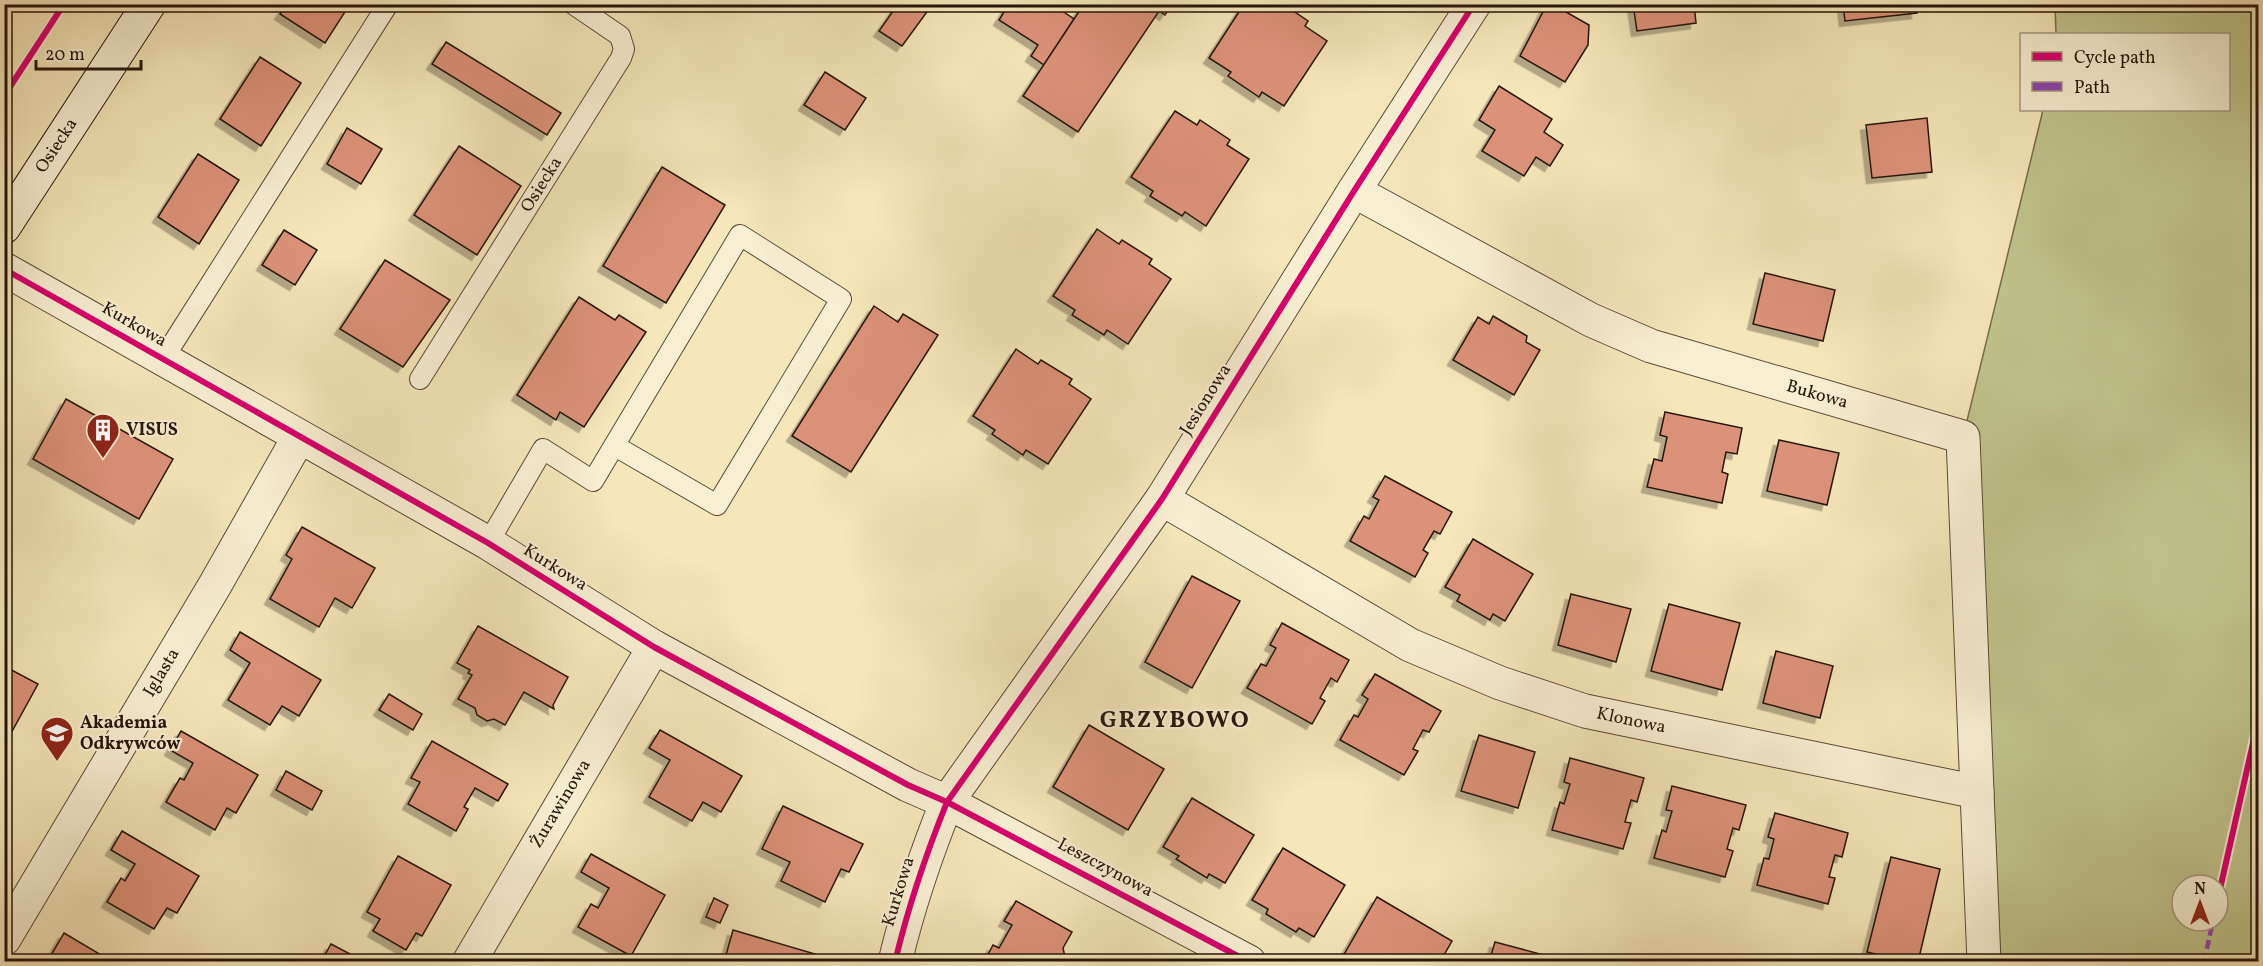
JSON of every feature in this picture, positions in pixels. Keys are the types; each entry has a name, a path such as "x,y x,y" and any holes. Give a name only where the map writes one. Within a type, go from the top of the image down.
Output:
{"street":[{"name":"Osiecka","path":"4,227 148,4"},
{"name":"Jesionowa","path":"947,802 1162,498 1474,4"},
{"name":"Bukowa","path":"1354,191 1591,320 1641,342 1682,357 1963,437 1977,792"},
{"name":"Kurkowa","path":"4,269 488,543 654,647 908,785 947,802 930,844 904,923 895,962"},
{"name":"Iglasta","path":"4,939 215,585 299,437"},
{"name":"Klonowa","path":"1162,498 1410,645 1500,683 1585,711 1977,792"},
{"name":"Żurawinowa","path":"469,962 654,647"},
{"path":"1977,792 1984,962"},
{"name":"Leszczynowa","path":"947,802 1249,962"}],"lane":[{"path":"163,359 388,4"},
{"name":"Osiecka","path":"420,379 621,58 624,49 621,36 573,4"},
{"path":"488,543 543,448 593,481 740,235 841,299 717,505 615,446"}],"green space":[{"path":"2055,5 2258,5 2258,961 1984,961 1963,437 2043,111 2230,111 2230,33 2056,33"}],"building":[{"path":"287,4 350,4 325,43 280,14"},
{"path":"898,4 932,5 902,46 879,31"},
{"path":"1009,4 1052,4 1074,19 1044,65 1031,56 1038,45 999,20"},
{"path":"1084,4 1171,6 1165,15 1159,11 1078,132 1023,96"},
{"path":"1244,4 1283,4 1308,21 1305,26 1327,41 1284,106 1262,92 1259,97 1228,76 1231,72 1209,58"},
{"path":"1547,4 1552,4 1589,25 1588,45 1565,82 1520,56"},
{"path":"1633,4 1694,4 1696,23 1637,31"},
{"path":"1843,4 1916,4 1917,13 1845,21"},
{"path":"446,42 561,113 547,135 432,64"},
{"path":"260,57 301,83 261,146 220,119"},
{"path":"825,72 866,98 845,130 804,105"},
{"path":"1499,86 1552,119 1544,132 1563,145 1550,166 1536,157 1524,176 1482,151 1495,130 1479,120"},
{"path":"1175,111 1197,125 1200,120 1230,140 1227,145 1249,159 1206,226 1185,212 1182,216 1150,196 1153,191 1131,177"},
{"path":"1927,118 1932,172 1872,178 1866,125"},
{"path":"347,128 382,149 361,184 327,164"},
{"path":"459,146 521,186 477,255 414,215"},
{"path":"198,154 239,180 199,244 158,217"},
{"path":"662,167 725,205 666,303 603,266"},
{"path":"1097,229 1119,244 1122,240 1152,259 1149,264 1171,279 1128,344 1107,330 1104,335 1072,315 1075,310 1053,296"},
{"path":"284,230 317,250 295,285 262,265"},
{"path":"385,260 450,300 403,367 340,329"},
{"path":"1765,273 1835,290 1823,341 1753,324"},
{"path":"579,297 615,320 619,315 646,332 584,427 560,412 556,420 517,395"},
{"path":"874,306 898,322 903,314 938,335 851,472 792,436"},
{"path":"1493,316 1527,336 1526,342 1540,350 1514,395 1453,360 1478,317 1489,324"},
{"path":"1016,349 1038,364 1041,360 1072,379 1069,384 1091,399 1048,464 1026,450 1023,455 992,434 995,430 973,416"},
{"name":"VISUS","path":"66,399 173,459 139,519 33,459"},
{"path":"1665,412 1742,428 1737,454 1726,452 1722,472 1728,474 1722,503 1647,487 1654,459 1662,461 1667,437 1660,435"},
{"path":"1779,440 1839,453 1827,505 1767,491"},
{"path":"1385,476 1452,512 1440,534 1434,531 1423,550 1428,553 1415,577 1350,541 1364,516 1369,519 1379,500 1373,497"},
{"path":"302,527 375,568 352,608 335,598 319,627 270,599 292,559 286,555"},
{"path":"1473,539 1533,574 1505,621 1493,614 1490,620 1457,601 1460,595 1445,587"},
{"path":"1192,576 1240,601 1192,688 1145,662"},
{"path":"1571,594 1631,609 1616,662 1558,645"},
{"path":"1669,604 1740,623 1722,690 1651,671"},
{"path":"1282,623 1349,660 1337,682 1331,678 1320,698 1325,701 1312,724 1247,688 1261,664 1266,666 1276,648 1270,645"},
{"path":"478,626 568,677 553,705 554,709 524,692 505,725 494,719 487,721 477,715 475,708 458,699 472,675 468,673 470,670 457,663"},
{"path":"240,632 321,680 299,716 282,706 270,725 228,700 250,663 230,650"},
{"path":"1776,651 1833,666 1820,718 1763,703"},
{"path":"4,666 38,684 4,746"},
{"path":"1375,674 1441,711 1429,732 1423,730 1413,749 1418,751 1404,775 1340,740 1354,715 1358,717 1368,699 1362,695"},
{"path":"389,694 422,714 413,730 379,710"},
{"path":"1089,725 1164,769 1128,830 1053,787"},
{"path":"660,730 742,776 721,812 703,802 692,821 649,797 670,760 649,748"},
{"path":"181,731 258,775 236,813 227,808 215,830 166,802 180,778 184,780 193,763 170,750"},
{"path":"1479,735 1535,752 1518,808 1461,791"},
{"path":"432,741 508,784 498,801 475,788 464,807 468,809 456,831 408,804 420,782 411,778"},
{"path":"1570,758 1644,778 1637,802 1631,800 1625,822 1631,823 1623,849 1552,830 1560,802 1564,804 1570,784 1564,782"},
{"path":"286,771 322,791 312,810 276,790"},
{"path":"1672,786 1746,805 1739,830 1733,828 1727,849 1733,851 1725,877 1654,858 1662,830 1666,832 1672,811 1666,810"},
{"path":"1192,798 1254,835 1225,883 1209,874 1207,878 1176,859 1179,856 1163,847"},
{"path":"783,806 863,844 849,872 841,869 825,902 781,881 790,862 762,849"},
{"path":"1775,813 1848,833 1842,857 1835,855 1829,877 1835,878 1828,904 1757,885 1764,858 1769,859 1774,839 1768,837"},
{"path":"122,831 199,876 177,913 167,908 154,929 107,902 121,878 125,881 135,864 111,850"},
{"path":"1283,848 1345,885 1314,937 1299,928 1296,932 1266,914 1268,909 1252,900"},
{"path":"591,854 665,895 631,956 578,927 591,904 598,908 609,888 581,872"},
{"path":"398,856 451,885 422,936 416,933 406,950 373,931 380,919 367,912"},
{"path":"1891,857 1940,869 1918,962 1907,962 1867,952"},
{"path":"1377,897 1452,941 1440,962 1348,962 1342,958"},
{"path":"714,898 728,905 720,923 706,917"},
{"path":"1016,901 1072,932 1063,948 1065,957 1062,962 984,962 993,945 999,948 1012,925 1004,921"},
{"path":"733,930 815,954 813,962 724,962"},
{"path":"64,933 108,959 107,962 47,962"},
{"path":"1495,942 1555,958 1554,962 1489,962"},
{"path":"331,944 354,956 351,961 353,962 321,962"}],"marked path":[{"path":"2204,962 2210,933"}],"cycle path":[{"path":"4,96 64,4"},
{"path":"1249,962 947,802 1162,499 1354,191 1474,4"},
{"path":"4,269 488,543 654,647 908,785 947,802 918,881 895,962"},
{"path":"2224,873 2258,721"}],"place":[{"name":"VISUS","path":"103,459"},
{"name":"Akademia Odkrywców","path":"57,762"}],"district":[{"name":"GRZYBOWO","path":"1175,721"}]}
